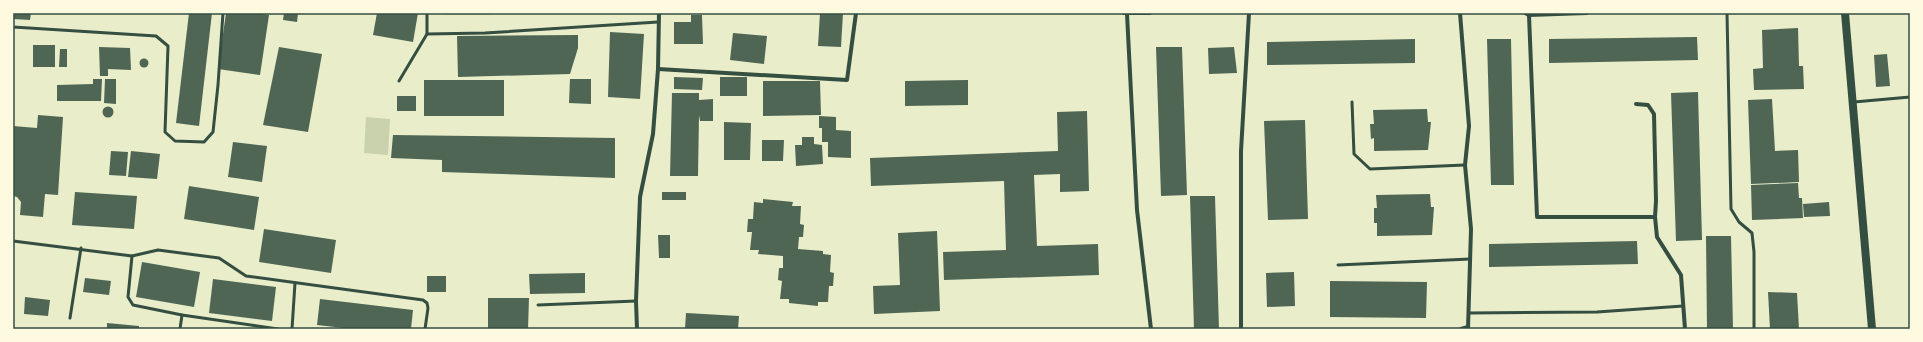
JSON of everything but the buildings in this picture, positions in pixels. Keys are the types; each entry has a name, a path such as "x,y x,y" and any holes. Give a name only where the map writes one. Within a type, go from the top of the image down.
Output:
{"main road":[{"path":"1845,13 1872,329"}],"street":[{"path":"637,329 636,301 640,197 653,134 658,69 659,13"},
{"path":"658,69 847,80 856,13"},
{"path":"1150,13 1125,13 1137,210 1151,329"},
{"path":"1242,329 1241,151 1249,13"},
{"path":"1460,13 1469,126 1465,165 1471,228 1468,328 1461,329"},
{"path":"1587,13 1527,14 1538,217 1655,216"},
{"path":"1636,104 1648,105 1654,114 1655,216 1657,237 1681,275 1685,329"}],"lane":[{"path":"13,27 156,36 168,46 165,132 175,141 204,142 213,132 223,13"},
{"path":"399,81 427,34 428,13"},
{"path":"1726,13 1731,209 1739,222 1752,233 1754,252 1754,329"},
{"path":"427,34 658,22"},
{"path":"1852,102 1910,97"},
{"path":"1352,102 1354,154 1370,169 1465,165"},
{"path":"13,241 80,248 132,256 158,250 219,258 246,276 423,300 427,303 428,308 425,329"},
{"path":"70,318 80,248"},
{"path":"132,256 128,297 132,304 182,315 278,329"},
{"path":"1338,265 1470,259"},
{"path":"292,329 295,283"},
{"path":"538,304 636,301"},
{"path":"1469,313 1597,312 1683,306"},
{"path":"180,329 182,315"}],"green space":[{"path":"445,13 490,13 490,15 445,15"},
{"path":"366,117 390,119 388,155 364,153"}]}
